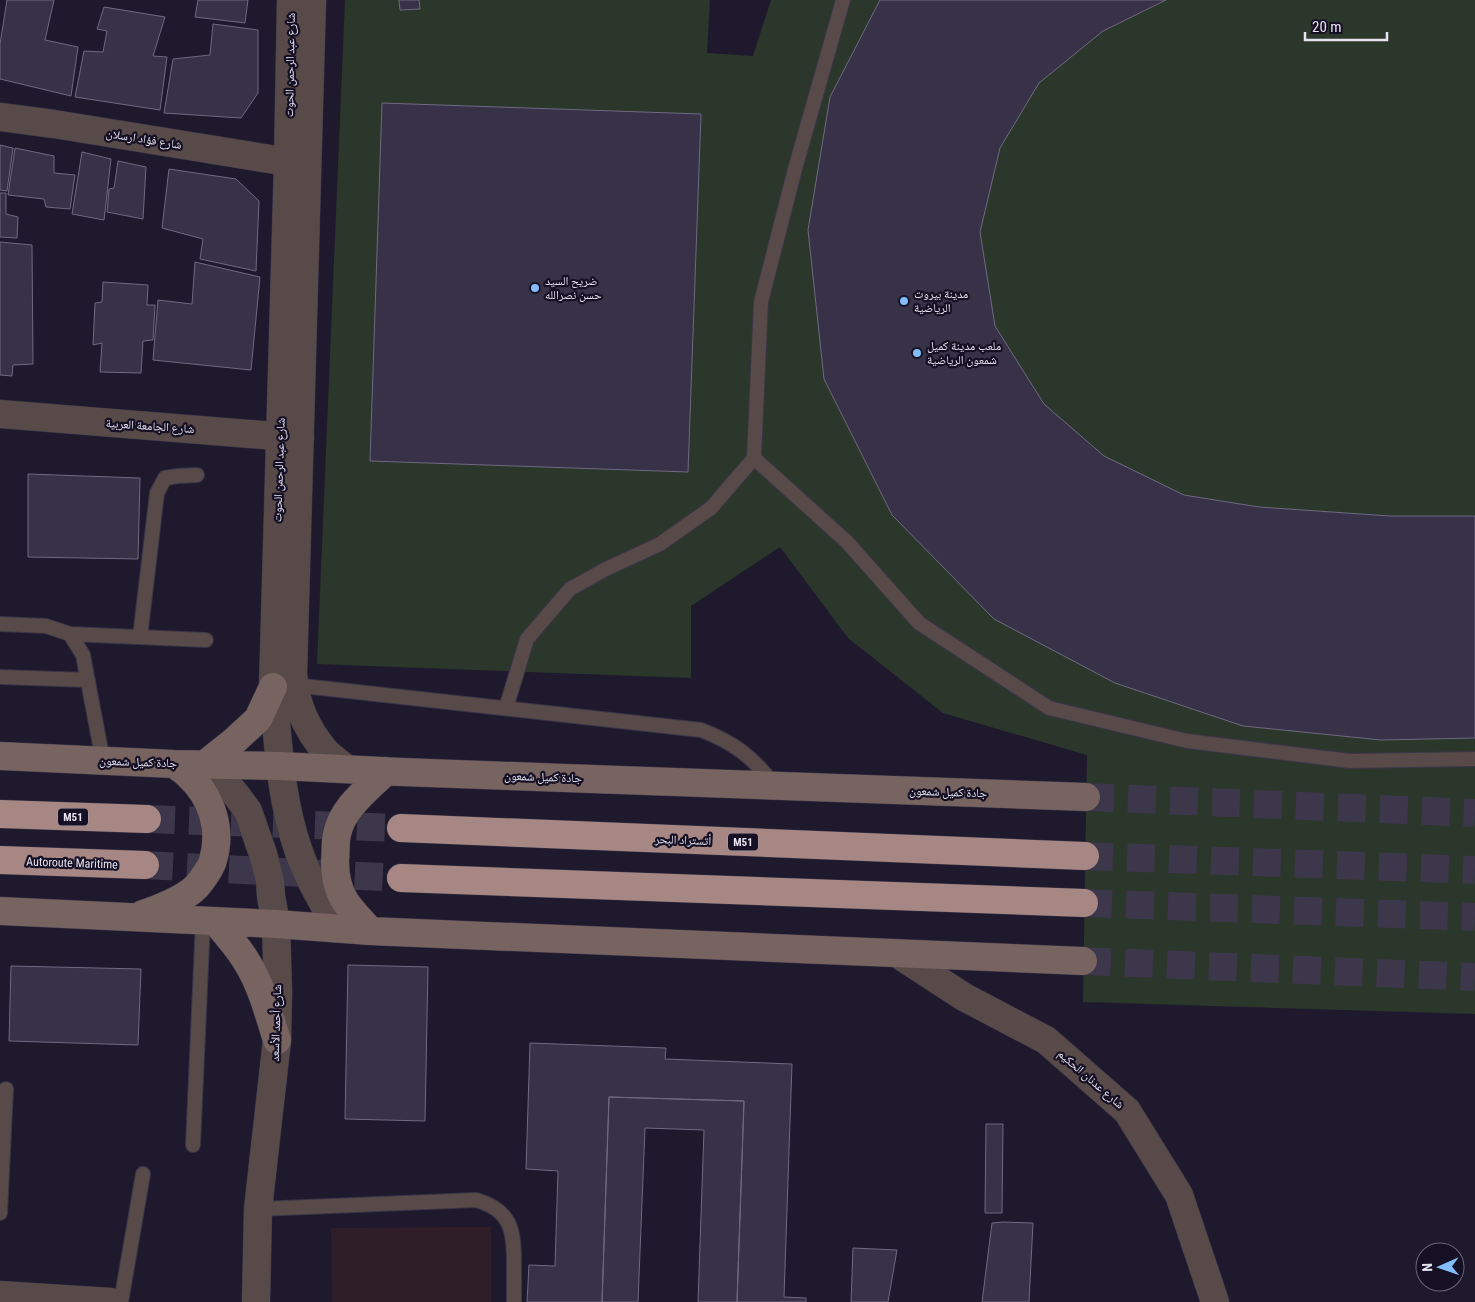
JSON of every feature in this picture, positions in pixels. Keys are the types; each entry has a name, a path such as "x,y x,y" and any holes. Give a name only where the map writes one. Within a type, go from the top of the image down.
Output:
{"highway":[{"name":"M51","path":"0,814 147,819"},
{"name":"أتستراد البحر","path":"401,828 1085,856"},
{"name":"Autoroute Maritime","path":"0,860 145,865"},
{"path":"401,878 1084,903"}],"main road":[{"path":"204,765 258,719 284,686"},
{"name":"جادة كميل شمعون","path":"0,756 174,764 280,766 347,770 1086,796"},
{"path":"132,917 175,901 196,886 213,862 217,834 211,806 190,776 174,764"},
{"path":"370,931 344,901 335,868 336,841 341,821 352,805 386,771"},
{"path":"0,912 276,924 370,931 1083,961"},
{"path":"209,921 234,942 249,965 261,991 277,1040"}],"street":[{"name":"شارع عبد الرحمن الحوت","path":"290,437 288,162 291,0"},
{"name":"شارع عبد الرحمن الحوت","path":"312,0 290,437 284,686 280,766 288,814 298,850 315,890 337,928"},
{"name":"شارع فؤاد ارسلان","path":"0,117 288,162"},
{"name":"شارع الجامعة العربية","path":"0,414 290,437"},
{"name":"شارع عبد الرحمن الحوت","path":"284,686 300,710 311,733 327,753 347,770"},
{"name":"شارع أحمد الأسعد","path":"204,765 225,782 248,811 270,881 276,924 277,1040 258,1209 256,1302"},
{"name":"شارع عدنان الحكيم","path":"898,954 964,997 1046,1040 1127,1111 1178,1195 1215,1302"},
{"path":"0,1295 111,1302"}],"lane":[{"path":"506,708 527,639 570,589 606,569 660,544 682,529 711,508 754,458 761,302 795,168 843,0"},
{"path":"754,458 847,542 919,623 1049,708 1187,740 1350,761 1475,759"},
{"path":"140,637 157,493 165,478 197,475"},
{"path":"0,624 46,626 70,634 206,640"},
{"path":"70,634 83,656 103,760"},
{"path":"0,677 88,680"},
{"path":"284,686 701,730 720,737 737,747 753,760 774,785"},
{"path":"193,1145 209,921"},
{"path":"0,1213 6,1089"},
{"path":"121,1302 143,1174"},
{"path":"258,1209 476,1200 485,1202 505,1215 511,1226 514,1243 514,1302"}],"shaded area":[{"path":"491,1227 491,1302 332,1302 331,1228"}],"green space":[{"name":"مدينة بيروت الرياضية","path":"345,0 710,0 707,53 753,56 771,0 1475,0 1475,1014 1083,1002 1087,755 943,713 848,638 780,547 691,606 691,678 317,664"}],"building":[{"path":"7,0 54,0 45,40 78,47 71,96 0,79 0,44"},
{"path":"198,0 248,0 245,23 195,17"},
{"path":"399,0 419,0 420,9 400,10"},
{"name":"ملعب مدينة كميل شمعون الرياضية","path":"880,0 1166,0 1103,31 1039,83 1000,148 980,232 995,326 1044,404 1104,456 1184,495 1259,507 1390,516 1475,516 1475,738 1381,740 1243,726 1115,683 994,619 892,515 824,379 808,230 830,97"},
{"path":"104,7 165,17 153,56 167,57 160,110 75,97 84,51 103,52 107,31 97,29"},
{"path":"213,24 258,30 258,93 241,118 164,113 173,59 210,55"},
{"name":"ضريح السيد حسن نصرالله","path":"382,103 701,114 688,472 370,461"},
{"path":"0,145 13,148 7,191 0,190"},
{"path":"15,148 54,156 54,173 75,175 70,209 46,207 44,199 8,195"},
{"path":"82,152 111,159 104,220 72,214"},
{"path":"118,161 146,167 143,219 107,212 109,189 114,188"},
{"path":"169,169 236,179 259,201 256,271 200,259 203,239 162,228"},
{"path":"0,193 6,193 6,214 18,217 17,238 0,237"},
{"path":"0,242 32,245 33,364 13,365 12,376 0,375"},
{"path":"195,262 260,277 251,370 153,360 158,300 192,304"},
{"path":"103,282 148,285 147,305 155,305 153,340 143,341 141,373 100,372 102,343 93,345 95,303 102,302"},
{"path":"28,474 140,478 138,559 28,557"},
{"path":"348,965 428,967 425,1121 345,1119"},
{"path":"11,966 141,969 138,1045 9,1041"},
{"path":"530,1043 666,1048 665,1059 792,1064 784,1297 806,1298 806,1302 737,1302 744,1101 609,1097 602,1302 527,1302 529,1265 555,1266 558,1171 526,1169"},
{"path":"609,1097 744,1101 737,1302 698,1302 704,1130 645,1128 638,1302 602,1302"},
{"path":"986,1124 1003,1124 1002,1213 985,1213"},
{"path":"992,1223 1033,1223 1029,1302 982,1302"},
{"path":"853,1248 897,1250 888,1302 851,1302"}],"tunnel":[{"path":"1086,797 1475,813"},
{"path":"147,819 401,828"},
{"path":"1085,856 1475,870"},
{"path":"145,865 401,878"},
{"path":"1084,903 1475,917"},
{"path":"1083,961 1475,977"}],"place":[{"name":"ضريح السيد حسن نصرالله","path":"535,288"},
{"name":"مدينة بيروت الرياضية","path":"904,301"},
{"name":"ملعب مدينة كميل شمعون الرياضية","path":"917,353"}]}
